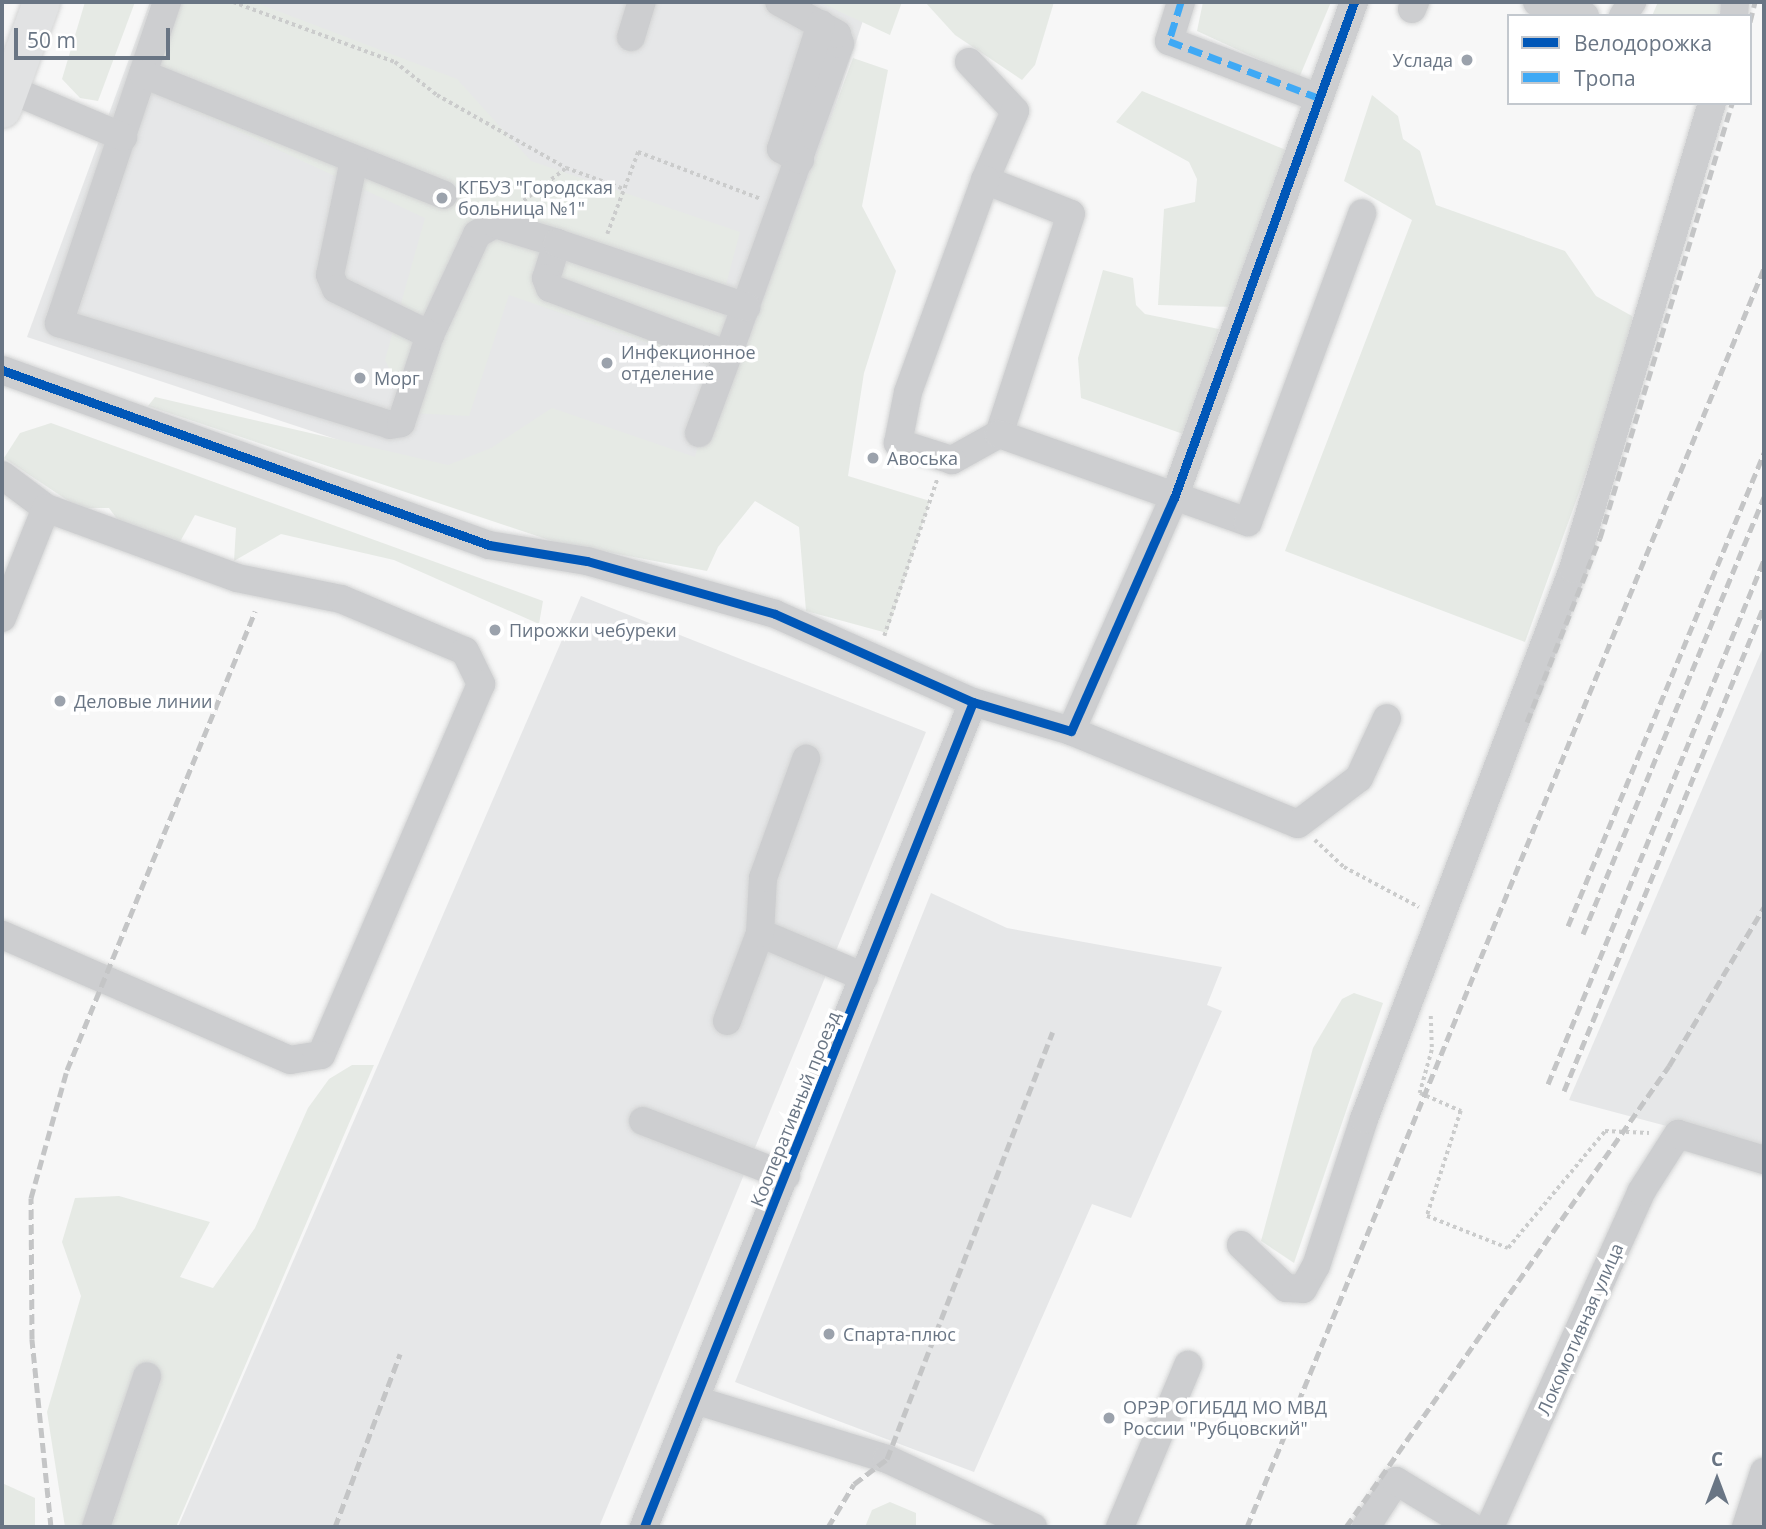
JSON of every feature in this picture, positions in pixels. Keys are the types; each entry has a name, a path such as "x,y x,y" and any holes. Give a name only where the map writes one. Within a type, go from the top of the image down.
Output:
{"main road":[{"path":"5,99 41,2"}],"street":[{"path":"167,2 59,323 390,425 401,423 430,335 477,234 495,224 746,307"},
{"path":"631,37 642,2"},
{"path":"699,433 840,44 838,34 779,2"},
{"path":"1181,2 1169,41 1320,98"},
{"path":"1071,731 1174,498 1354,2"},
{"path":"1537,2 1578,14"},
{"path":"969,62 1015,111 985,180 908,392 898,443 952,460 999,434 1071,214 985,180"},
{"path":"144,74 444,195"},
{"path":"5,99 123,137"},
{"path":"1241,1245 1286,1288 1303,1289 1573,569 1711,105"},
{"path":"354,160 330,275 336,289 430,335"},
{"path":"999,434 1248,522 1362,213"},
{"path":"557,243 546,278 550,288 728,355"},
{"path":"2,370 489,545 587,561 775,614 973,702 1071,731 1298,824 1359,778 1387,718"},
{"path":"2,475 46,508 237,578 341,599 465,651 481,684 321,1055 290,1060 2,935"},
{"path":"2,618 46,508"},
{"name":"Кооперативный проезд","path":"644,1527 973,702"},
{"path":"727,1021 760,933 764,878 806,759"},
{"path":"760,933 864,977"},
{"path":"643,1121 786,1176"},
{"path":"1678,1134 1764,1160"},
{"name":"Локомотивная улица","path":"1490,1527 1641,1192 1678,1134"},
{"path":"1120,1527 1188,1365"},
{"path":"96,1527 147,1376"},
{"path":"695,1400 887,1459 1033,1527"},
{"path":"1746,1527 1764,1472"},
{"path":"1366,1527 1396,1481 1472,1527"}],"path":[{"path":"233,2 395,62 437,95 566,168 624,188"},
{"path":"598,257 638,152 783,207"},
{"path":"495,224 566,168"},
{"path":"892,646 881,631 945,458"},
{"path":"1298,824 1344,867 1440,924"},
{"path":"1431,1010 1432,1050 1420,1093 1461,1111 1427,1216 1508,1248 1605,1131 1678,1134"}],"shaded area":[{"path":"85,2 135,2 98,101 80,98 62,79"},
{"name":"КГБУЗ \"Городская больница №1\"","path":"150,2 869,2 689,556 27,337"},
{"path":"169,2 254,2 457,79 531,161 740,232 720,307 745,349 853,58 888,70 862,206 896,271 864,373 848,476 930,501 887,633 806,611 799,527 755,501 718,547 707,571 555,542 148,406 155,397 448,465 491,448 552,408 695,457 720,368 509,295 469,416 411,413 385,360 425,218 137,84"},
{"path":"819,2 902,2 890,35"},
{"path":"925,2 1054,2 1035,65 1022,80 955,35"},
{"path":"1203,2 1331,2 1299,78 1197,31"},
{"path":"1658,2 1721,2 1719,14 1653,14"},
{"path":"1142,91 1286,150 1233,307 1158,305 1164,209 1195,202 1197,179 1189,162 1116,122"},
{"path":"1372,95 1398,116 1403,139 1420,151 1436,205 1565,251 1596,296 1632,316 1632,346 1525,642 1285,551 1412,220 1344,181"},
{"path":"1103,270 1133,278 1136,305 1145,314 1219,329 1186,435 1081,398 1078,358"},
{"path":"51,423 543,601 539,624 394,560 281,534 234,561 236,528 195,515 177,547 120,523 109,508 79,508 4,458 20,433"},
{"path":"581,596 926,732 599,1527 178,1527"},
{"path":"1764,645 1764,1152 1569,1100"},
{"name":"Спарта-плюс","path":"931,893 1007,928 1222,967 1207,1005 1222,1011 1131,1218 1092,1204 974,1472 735,1382"},
{"path":"1354,993 1383,1003 1294,1263 1261,1241 1313,1048 1342,999"},
{"path":"352,1065 374,1065 176,1527 65,1527 47,1412 81,1296 62,1242 75,1198 119,1196 210,1222 180,1277 213,1288 255,1228 308,1108 329,1079"},
{"path":"2,1483 35,1498 35,1527 2,1527"},
{"path":"890,1502 916,1513 916,1527 865,1527 872,1510"}],"railway":[{"path":"1752,14 1755,2"},
{"path":"1527,722 1600,538 1731,105"},
{"path":"1247,1527 1764,268"},
{"path":"1568,926 1764,453"},
{"path":"1583,934 1764,497"},
{"path":"1548,1084 1764,560"},
{"path":"1564,1091 1764,606"},
{"path":"51,1527 32,1339 31,1198 67,1070 255,611"},
{"path":"1346,1527 1669,1066 1764,907"},
{"path":"828,1527 854,1484 887,1459 1053,1032"},
{"path":"335,1527 400,1354"}],"marked path":[{"path":"1181,2 1169,41 1319,98"}],"cycle path":[{"path":"2,370 489,545 587,561 775,614 973,702 1071,731 1174,498 1354,2"},
{"path":"644,1527 973,702"}],"place":[{"name":"Услада","path":"1467,60"},
{"name":"КГБУЗ \"Городская больница №1\"","path":"442,198"},
{"name":"Инфекционное отделение","path":"607,363"},
{"name":"Морг","path":"360,378"},
{"name":"Авоська","path":"873,458"},
{"name":"Пирожки чебуреки","path":"495,630"},
{"name":"Деловые линии","path":"60,701"},
{"name":"Спарта-плюс","path":"829,1334"},
{"name":"ОРЭР ОГИБДД МО МВД России \"Рубцовский\"","path":"1109,1418"}]}
